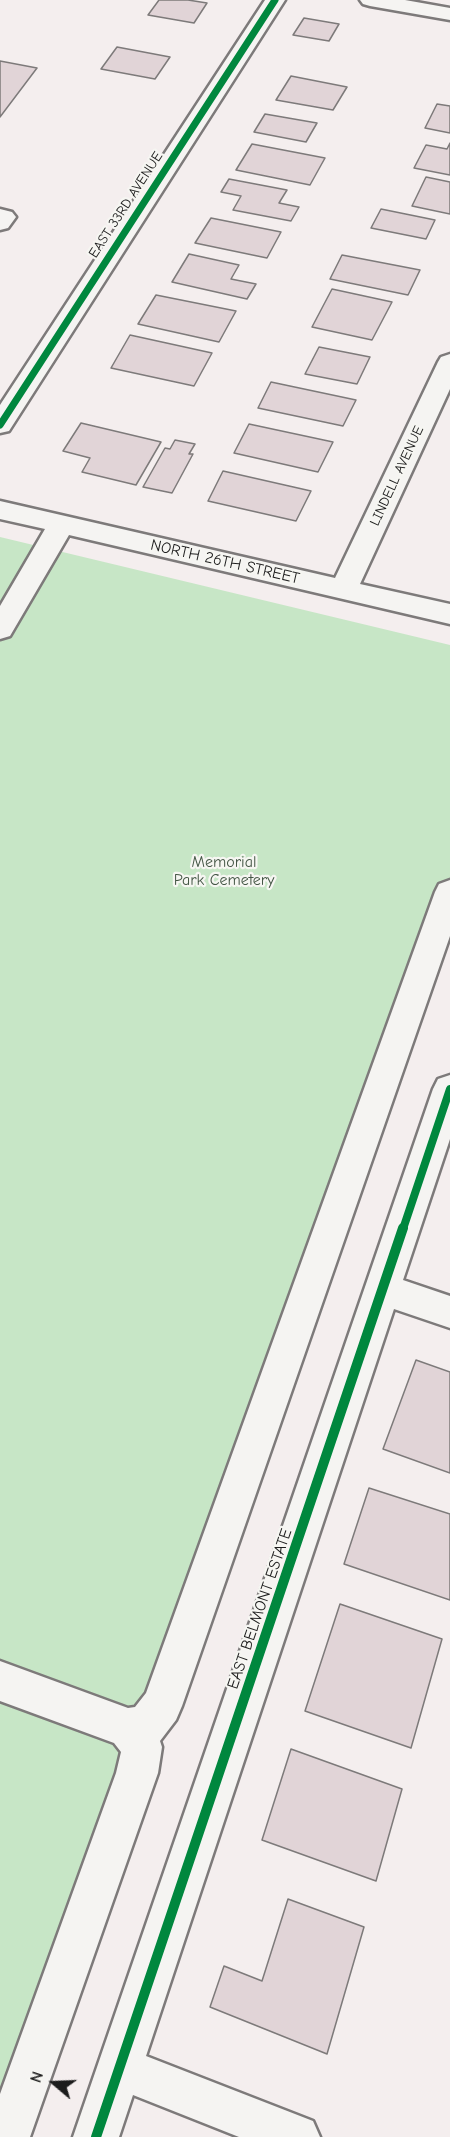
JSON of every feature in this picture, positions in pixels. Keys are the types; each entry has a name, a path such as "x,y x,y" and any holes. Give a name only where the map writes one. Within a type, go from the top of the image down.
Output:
{"street":[{"name":"EAST 33RD AVENUE","path":"0,425 275,0"},
{"path":"370,0 450,14"},
{"path":"0,216 4,217 0,223"},
{"name":"LINDELL AVENUE","path":"344,589 450,363"},
{"name":"NORTH 26TH STREET","path":"0,510 450,614"},
{"path":"0,629 62,524"},
{"path":"0,1681 128,1728 147,1726 162,1706 450,892"},
{"name":"EAST BELMONT ESTATE","path":"96,2137 450,1089"},
{"path":"384,1290 450,1312"},
{"path":"7,2137 137,1773 142,1747 128,1728"},
{"path":"120,2068 297,2137"}],"green space":[{"name":"Memorial Park Cemetery","path":"0,537 450,645 450,921 0,2137"}],"building":[{"path":"159,0 188,0 207,3 194,23 148,15"},
{"path":"304,18 339,24 329,41 293,35"},
{"path":"117,47 170,57 155,79 101,69"},
{"path":"0,61 37,68 0,117"},
{"path":"291,76 347,87 333,110 276,100"},
{"path":"437,104 450,106 450,133 425,128"},
{"path":"265,114 317,123 306,142 254,132"},
{"path":"450,143 450,175 414,168 426,145 447,149"},
{"path":"252,144 325,158 310,185 236,170"},
{"path":"426,177 450,182 450,214 412,206"},
{"path":"229,179 287,190 279,203 299,207 291,221 233,210 241,196 221,192"},
{"path":"381,209 435,220 426,239 371,228"},
{"path":"211,218 281,232 267,258 195,243"},
{"path":"189,254 239,265 231,279 256,284 247,299 172,282"},
{"path":"342,255 420,270 408,295 330,279"},
{"path":"332,289 392,302 372,340 312,327"},
{"path":"156,295 236,311 219,342 138,324"},
{"path":"130,335 212,353 194,386 111,368"},
{"path":"319,347 370,357 357,384 305,374"},
{"path":"271,382 356,400 343,426 258,408"},
{"path":"81,423 161,442 136,485 82,472 90,458 63,451"},
{"path":"249,424 333,442 318,472 234,453"},
{"path":"175,440 195,444 189,454 193,454 172,493 143,487 165,448 170,449"},
{"path":"223,471 311,491 296,521 208,501"},
{"path":"416,1360 450,1372 450,1473 383,1449"},
{"path":"369,1488 450,1514 450,1600 344,1564"},
{"path":"340,1604 442,1639 411,1748 305,1711"},
{"path":"291,1749 402,1789 376,1881 262,1840"},
{"path":"288,1899 364,1927 327,2054 210,2007 224,1966 262,1981"}],"cycle path":[{"path":"0,425 275,0"},
{"path":"96,2137 450,1089"}]}
